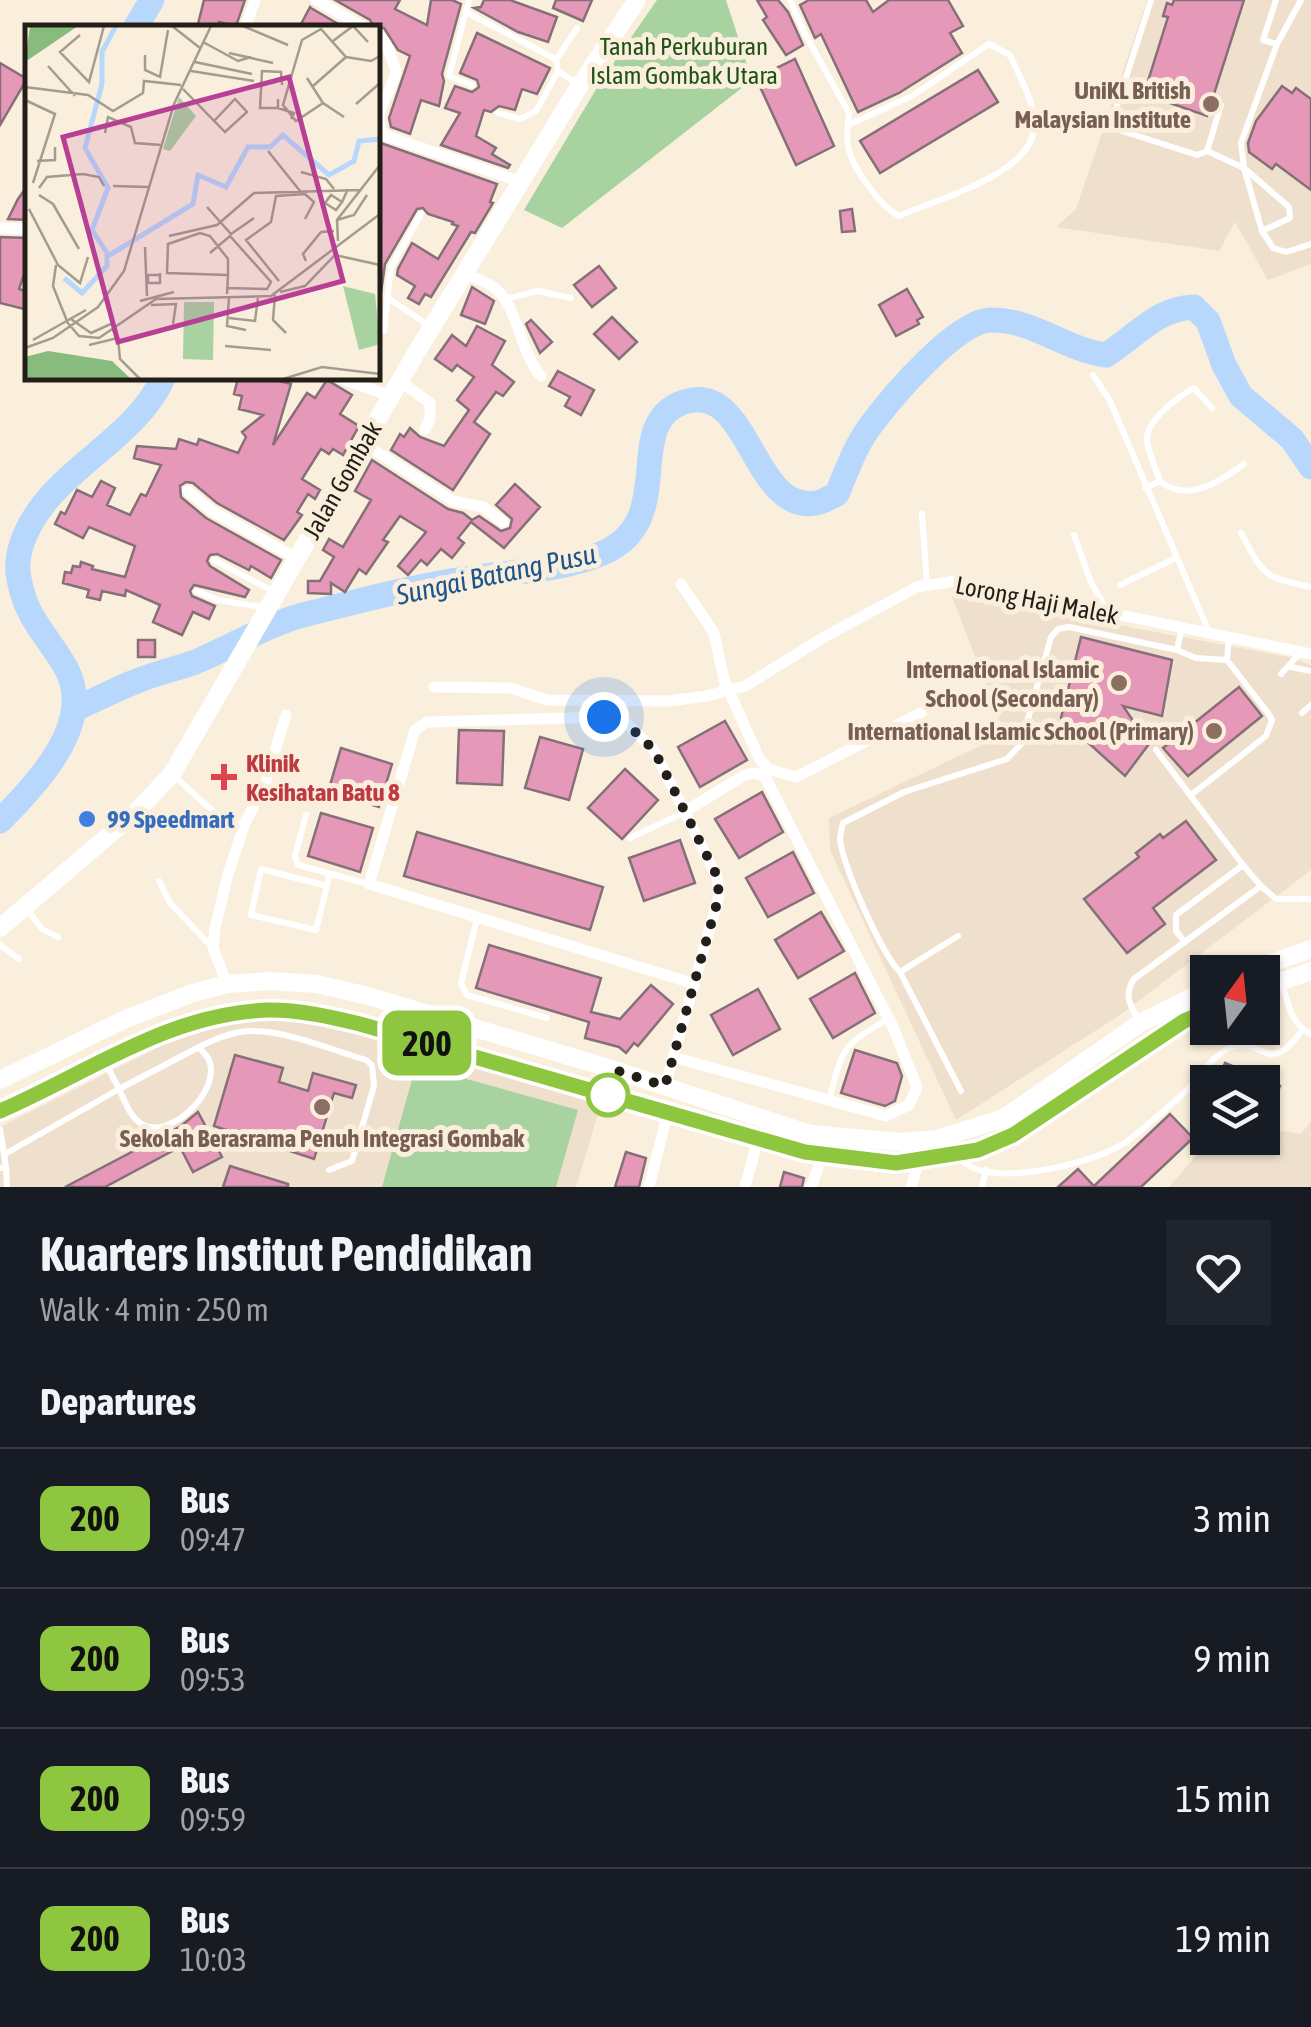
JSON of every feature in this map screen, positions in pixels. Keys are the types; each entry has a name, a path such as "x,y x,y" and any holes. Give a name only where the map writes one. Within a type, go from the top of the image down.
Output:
{"main road":[{"name":"Jalan Gombak","path":"1,924 135,813 172,774 395,388 580,85 637,0"},
{"path":"1280,960 1311,950"},
{"path":"1281,981 1311,971"},
{"path":"0,1080 128,1018 193,993 226,984 318,984 665,1086 810,1134 900,1142 937,1139 1004,1118 1140,1023 1190,998"},
{"path":"0,1111 104,1059 203,1019 270,1010 317,1014 823,1155 864,1162 919,1160 978,1150 1013,1135 1190,1018"}],"street":[{"path":"246,25 255,0"},
{"path":"316,0 360,25"},
{"path":"380,37 396,70 380,108"},
{"path":"380,128 384,135 521,182"},
{"path":"0,228 25,229"},
{"path":"465,273 495,288 504,300 530,363 541,376"},
{"path":"350,380 395,388 430,403 430,419 425,429"},
{"path":"363,444 454,501 484,507 504,522"},
{"path":"188,491 212,511 296,558"},
{"name":"Lorong Haji Malek","path":"434,687 510,688 547,700 669,701 728,690 745,686 826,636 926,584 955,581 1306,653"},
{"path":"681,584 714,633 728,690 768,769 796,777 921,713"},
{"path":"226,984 213,948 228,874 265,784 286,715"},
{"path":"665,1086 673,1057 694,984 719,896 717,876 654,750 626,723 604,717 427,722 414,730 370,884 694,984"},
{"path":"673,1057 886,1116 908,1105 916,1087 889,1018 765,777 755,772 745,775 684,812"},
{"path":"648,1187 668,1112"},
{"path":"745,1187 758,1139"},
{"path":"811,1187 823,1155"},
{"path":"911,1187 919,1160"}],"lane":[{"path":"470,0 449,76 472,85"},
{"path":"790,0 848,112 848,126 848,148 870,188 886,209 899,216 1001,173 1026,149 1034,130 1032,109 1010,55 989,44 912,96 848,126"},
{"path":"1152,0 1110,127 1197,155 1207,151 1244,168 1289,206 1290,218 1262,230"},
{"path":"1276,0 1263,40 1277,44"},
{"path":"1301,0 1277,44 1241,144 1262,230 1273,248 1286,252 1311,244"},
{"path":"466,12 556,60"},
{"path":"498,113 520,119 536,111 558,71 556,60 577,28"},
{"path":"558,71 580,85"},
{"path":"1207,151 1221,105"},
{"path":"384,331 392,268 421,214"},
{"path":"504,300 538,291 571,298"},
{"path":"388,298 432,327"},
{"path":"1093,375 1110,402 1210,633"},
{"path":"1212,408 1194,388 1171,401 1149,431 1147,441 1160,481 1167,487 1192,490 1214,487 1244,464"},
{"path":"1146,488 1160,481"},
{"path":"922,514 926,584"},
{"path":"1242,533 1262,570 1280,580 1311,587"},
{"path":"1074,534 1091,582 1107,612"},
{"path":"1120,586 1176,558"},
{"path":"214,560 269,605"},
{"path":"197,591 218,600 269,605"},
{"path":"1177,650 1182,627"},
{"path":"961,1091 870,922 840,838 843,823 904,792 1007,759 1020,744 1051,636 1058,628 1177,650 1196,658 1227,660"},
{"path":"1191,795 1266,736 1272,720 1227,660 1230,637"},
{"path":"1281,674 1306,653"},
{"path":"1290,667 1311,671"},
{"path":"1302,713 1311,705"},
{"path":"1156,750 1261,886 1276,899 1311,899"},
{"path":"172,774 224,821 246,823"},
{"path":"630,838 684,812"},
{"path":"306,815 295,856 298,864 329,876 370,884"},
{"path":"1185,942 1176,931 1176,915 1243,865"},
{"path":"327,886 261,868 252,914 316,930 327,886 329,876"},
{"path":"159,882 170,903 213,948"},
{"path":"1140,1023 1128,1002 1127,991 1134,978 1261,886"},
{"path":"24,906 42,929 58,937"},
{"path":"477,917 461,983 463,990 467,995 547,1018"},
{"path":"900,972 958,936"},
{"path":"0,945 19,959"},
{"path":"1281,981 1294,1018 1302,1030 1311,1034"},
{"path":"829,1100 843,1050 851,1040 889,1018"},
{"path":"5,1154 199,1047 247,1030 366,1060 372,1065 374,1086 352,1161 330,1170"},
{"path":"953,1156 978,1170 1036,1172 1097,1157 1124,1142 1230,1048 1243,1046 1279,1054 1288,1050 1302,1030"},
{"path":"104,1059 130,1114 153,1129 165,1126 197,1105 206,1092 209,1060 199,1047"},
{"path":"0,1129 7,1187"},
{"path":"982,1187 986,1170"}],"shaded area":[{"name":"UniKL British Malaysian Institute","path":"1147,0 1311,0 1311,264 1268,280 1235,222 1219,251 1056,227 1076,209"},
{"path":"951,594 1289,657 1311,665 1311,870 1199,955 1190,955 1190,962 1120,1015 956,1120 830,850 829,818 1005,734"},
{"name":"Sekolah Berasrama Penuh Integrasi Gombak","path":"245,1017 336,1022 602,1101 576,1187 0,1187 0,1127 163,1045"},
{"path":"1311,1121 1311,1187 1169,1187 1196,1155 1280,1155 1280,1131 1301,1134"}],"green space":[{"name":"Tanah Perkuburan Islam Gombak Utara","path":"657,0 726,0 752,80 562,228 524,210 601,81"},
{"path":"416,1065 578,1110 556,1187 382,1187"}],"building":[{"path":"204,0 245,0 236,25 219,22 198,25"},
{"path":"335,0 400,0 395,9 427,25 431,0 461,4 442,74 439,106 421,100 410,134 391,127 389,118 410,56 398,50 384,28"},
{"path":"484,0 510,0 557,17 548,42 518,32 474,8 481,7"},
{"path":"556,0 592,0 583,21 553,8"},
{"path":"757,0 778,0 803,45 786,55 763,20 767,17"},
{"path":"809,0 866,0 873,12 889,0 948,0 963,26 950,33 962,53 899,93 858,112 821,34 815,38 800,5"},
{"path":"1174,0 1244,0 1207,116 1144,94 1168,17 1163,16 1167,3 1172,5"},
{"path":"310,7 340,25 301,25"},
{"path":"477,33 550,68 537,94 522,89 515,110 499,106 491,112 484,110 476,136 496,148 492,154 510,165 508,168 441,145 460,113 445,108 455,86 472,92 479,87 477,80 460,73"},
{"path":"795,59 834,146 796,165 756,78"},
{"path":"0,63 25,78 25,82 0,125"},
{"path":"978,70 998,102 880,173 860,141"},
{"path":"1282,86 1292,93 1296,88 1311,99 1311,190 1276,164 1272,169 1249,152 1256,121"},
{"path":"380,143 497,184 490,202 493,203 431,297 425,294 419,304 408,298 415,286 397,275 398,269 412,243 438,259 458,226 453,222 417,209 385,264 380,300"},
{"path":"25,189 25,220 8,219"},
{"path":"852,209 855,231 842,232 840,211"},
{"path":"0,237 25,238 25,272 19,289 25,291 25,309 0,303"},
{"path":"599,266 616,288 592,307 574,285"},
{"path":"472,287 494,301 485,324 461,315"},
{"path":"907,289 923,317 917,320 919,324 896,336 879,305"},
{"path":"612,317 637,342 619,359 594,334"},
{"path":"531,320 552,342 540,353 526,324"},
{"path":"477,326 505,341 492,365 514,382 503,396 496,392 474,422 490,434 453,490 391,450 400,434 404,437 410,428 420,437 444,446 469,410 457,400 474,377 457,365 452,371 435,359 452,335 466,346"},
{"path":"558,371 594,390 581,415 565,406 570,397 549,386"},
{"path":"238,380 291,384 273,445 307,393 315,398 327,380 352,395 340,414 359,426 343,455 333,449 329,454 321,449 319,452 302,479 320,490 315,499 308,494 297,512 302,515 284,540 217,503 193,483 180,486 181,497 206,518 281,560 271,578 251,566 249,570 217,554 210,555 210,566 249,590 245,597 194,585 192,596 215,606 209,619 193,612 182,635 153,622 160,605 126,590 125,596 102,591 100,600 87,597 89,590 63,583 65,572 71,573 73,566 80,567 81,562 93,566 92,569 125,577 135,546 89,527 83,538 55,524 77,490 92,497 101,481 115,488 107,505 130,515 141,494 146,496 161,465 134,458 137,446 176,449 179,439 197,445 199,439 238,453 246,437 242,432 263,415 239,409 242,396 234,394"},
{"path":"372,460 448,509 472,520 479,516 501,531 510,528 512,519 496,505 515,484 540,507 504,548 471,522 458,538 464,543 452,558 441,549 427,565 421,560 408,575 398,566 426,532 400,516 366,574 359,569 345,592 331,583 331,594 308,593 308,581 320,581 334,557 323,550 329,539 343,547 371,500 355,491"},
{"name":"International Islamic School (Secondary)","path":"1081,637 1172,660 1162,716 1123,706 1149,744 1125,776 1061,718"},
{"path":"138,640 155,640 155,657 138,657"},
{"name":"International Islamic School (Primary)","path":"1239,687 1262,716 1188,776 1163,748"},
{"path":"725,721 747,760 700,787 678,747"},
{"path":"459,730 504,731 502,785 457,783"},
{"path":"540,737 583,749 569,800 525,788"},
{"path":"341,748 392,764 379,807 328,792"},
{"path":"625,769 658,800 622,839 588,808"},
{"path":"762,792 783,832 739,858 715,819"},
{"path":"321,813 373,828 360,872 308,856"},
{"path":"1186,821 1216,860 1153,908 1165,924 1127,953 1084,899 1139,857 1136,853 1160,834 1163,838"},
{"path":"417,832 603,887 590,930 404,876"},
{"path":"680,840 695,883 644,901 629,858"},
{"path":"793,852 814,893 768,917 746,878"},
{"path":"821,912 844,951 798,978 775,940"},
{"path":"489,945 601,978 591,1012 620,1019 651,985 673,1004 638,1046 634,1043 626,1053 619,1047 585,1038 589,1022 476,988"},
{"path":"855,973 875,1013 833,1038 810,999"},
{"path":"758,989 780,1029 733,1055 711,1015"},
{"path":"855,1050 897,1063 902,1076 895,1101 885,1106 841,1093"},
{"path":"235,1055 283,1068 279,1082 308,1091 313,1073 356,1085 352,1098 334,1093 314,1159 214,1126"},
{"path":"198,1112 222,1157 193,1172 180,1147 105,1187 65,1187 181,1126"},
{"path":"1170,1114 1190,1135 1190,1141 1141,1187 1058,1187 1078,1169 1094,1186"},
{"path":"626,1152 646,1158 639,1187 615,1187"},
{"path":"230,1166 288,1184 288,1187 223,1187"},
{"path":"784,1172 804,1178 802,1187 780,1187"}],"waterway":[{"path":"137,25 152,0"},
{"name":"Sungai Batang Pusu","path":"75,709 293,618 424,586 571,564 605,552 627,537 640,517 655,430 666,413 684,402 706,400 723,410 778,489 795,501 824,501 837,494 865,433 908,380 960,333 990,320 1021,324 1106,355 1157,318 1194,307 1208,321 1224,365 1241,396 1292,439 1311,467"},
{"path":"0,821 57,753 73,711 74,691 67,670 24,598 18,572 21,546 32,520 49,498 131,423 162,380"}],"bus line":[{"name":"200","path":"0,1111 140,1042 203,1019 270,1010 317,1014 360,1024 805,1152 896,1163 953,1156 1013,1135 1190,1018"}],"place":[{"name":"UniKL British Malaysian Institute","path":"1211,104"},
{"name":"International Islamic School (Secondary)","path":"1119,683"},
{"name":"International Islamic School (Primary)","path":"1214,731"},
{"name":"Klinik Kesihatan Batu 8","path":"224,777"},
{"name":"99 Speedmart","path":"87,819"},
{"name":"Sekolah Berasrama Penuh Integrasi Gombak","path":"322,1107"}],"route":[{"path":"604,717 626,723 654,750 717,876 719,896 665,1086 615,1070 608,1095"}]}
